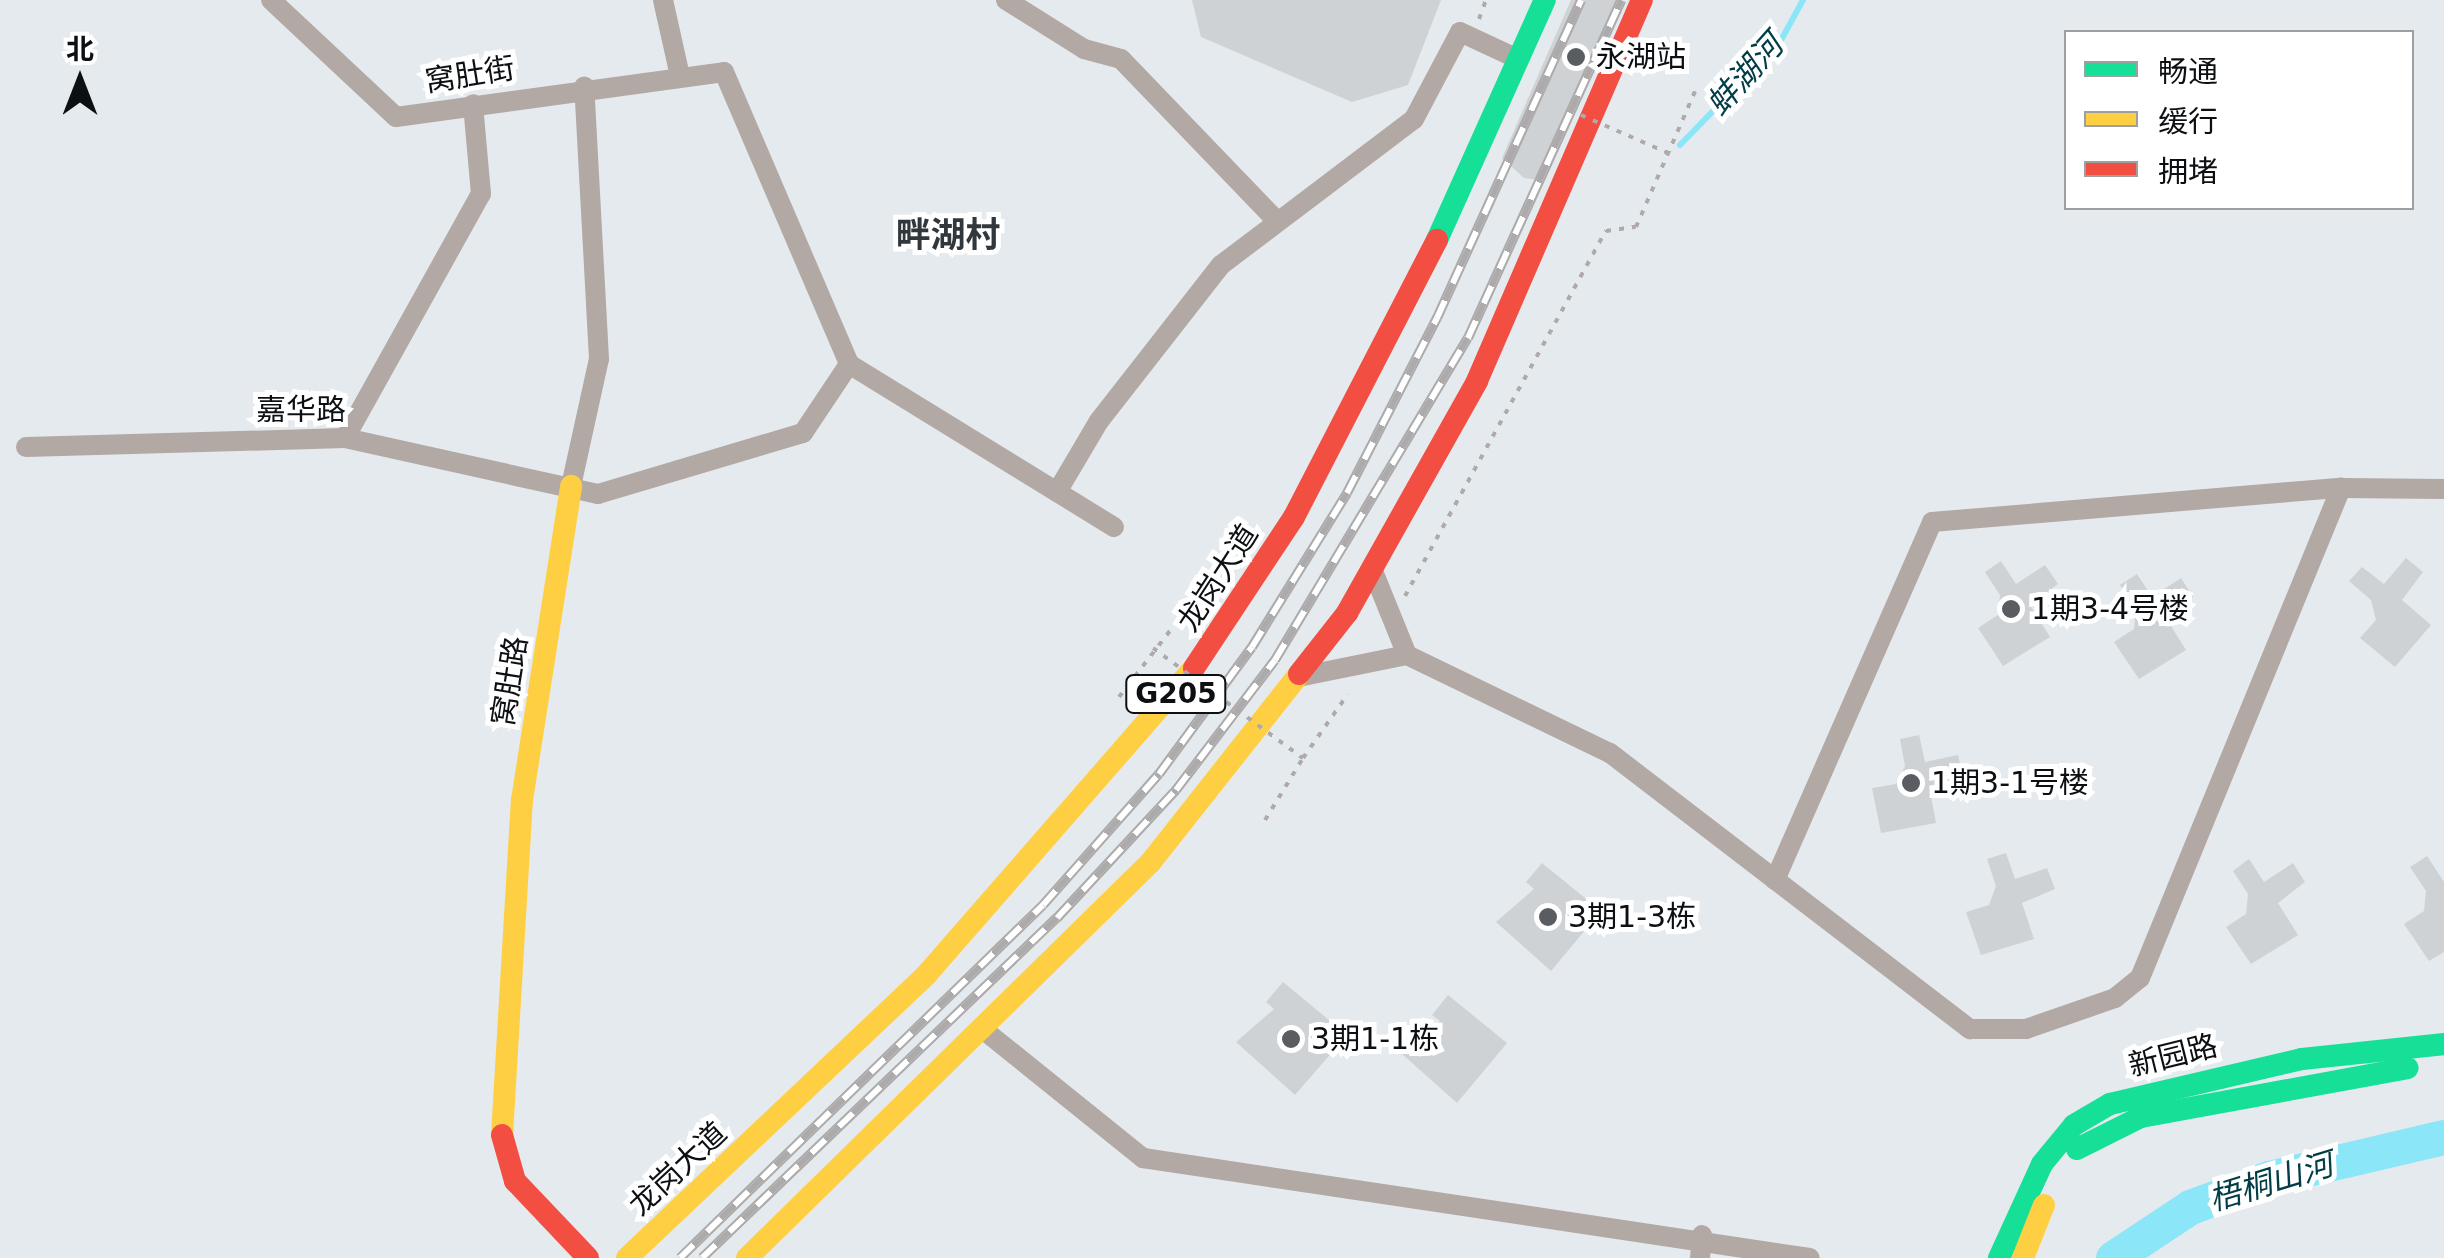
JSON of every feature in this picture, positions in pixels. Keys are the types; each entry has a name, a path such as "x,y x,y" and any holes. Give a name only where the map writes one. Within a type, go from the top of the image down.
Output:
{"main road":[{"name":"龙岗大道","path":"627,1258 928,974 1182,686 1294,516 1429,258 1545,0"},
{"name":"G205","path":"747,1258 985,1031 1150,864 1301,677 1372,569 1477,381 1642,0"},
{"name":"窝肚路","path":"571,486 522,800 502,1137 516,1180 588,1258"},
{"name":"新园路","path":"1999,1258 2042,1164 2101,1108 2244,1070 2444,1044"},
{"name":"新园路","path":"2023,1258 2057,1173 2102,1130 2251,1091 2444,1064"}],"street":[{"name":"窝肚街","path":"271,0 396,117 584,86 724,72 849,364"},
{"path":"663,0 680,76"},
{"path":"1006,0 1084,50 1121,59 1273,217"},
{"path":"1057,492 1099,422 1221,264 1273,217 1414,120 1460,32 1518,59"},
{"name":"窝肚路","path":"571,486 599,359 584,86"},
{"path":"345,438 481,194 473,104"},
{"path":"849,364 1114,527"},
{"name":"嘉华路","path":"26,446 345,438 598,494 803,433 849,364"},
{"path":"1301,677 1370,658 1407,655 1610,754 1970,1029 2026,1029 2115,998 2140,978 2340,488"},
{"path":"1775,880 1932,522 2340,488 2444,489"},
{"path":"1372,569 1389,625 1407,655"},
{"path":"985,1031 1143,1158 1702,1235 1810,1258"},
{"path":"1700,1258 1702,1235"}],"path":[{"path":"1389,625 1606,232 1636,227 1695,92"},
{"path":"1582,114 1668,153"},
{"path":"1119,697 1209,580"},
{"path":"1153,648 1303,758"},
{"path":"1264,820 1370,658"}],"building":[{"path":"1192,0 1441,0 1408,85 1352,102 1201,37"},
{"name":"永湖站","path":"1571,0 1617,0 1539,180 1524,178 1502,158"},
{"path":"2406,558 2423,572 2402,600 2431,625 2395,667 2360,638 2376,620 2371,600 2349,581 2362,567 2384,584"},
{"name":"1期3-4号楼","path":"2001,561 2016,584 2045,565 2058,584 2030,605 2050,637 2003,666 1978,628 1998,615 2000,595 1985,572"},
{"path":"2137,574 2152,597 2181,578 2193,597 2166,618 2186,650 2139,679 2114,642 2134,629 2136,609 2120,585"},
{"name":"1期3-1号楼","path":"1919,735 1925,762 1958,755 1963,777 1929,786 1936,823 1881,833 1872,788 1896,784 1905,766 1900,739"},
{"path":"2006,853 2015,879 2047,868 2055,889 2022,903 2034,939 1981,955 1966,912 1989,905 1996,886 1987,859"},
{"path":"2427,856 2444,882 2444,952 2429,961 2404,924 2424,911 2426,891 2410,867"},
{"path":"2249,859 2264,882 2293,863 2305,882 2278,903 2298,935 2251,964 2226,927 2246,914 2248,894 2233,871"},
{"name":"3期1-3栋","path":"1542,863 1601,911 1551,971 1496,922 1534,889 1526,882"},
{"name":"3期1-1栋","path":"1283,982 1347,1035 1295,1095 1236,1042 1274,1009 1266,1002"},
{"path":"1448,995 1507,1043 1457,1103 1402,1054 1440,1021 1432,1015"}],"waterway":[{"name":"蚌湖河","path":"1680,145 1780,42 1803,0"},
{"name":"梧桐山河","path":"2113,1258 2190,1207 2269,1178 2444,1137"}],"railway":[{"path":"680,1258 1043,905 1159,774 1252,647 1347,493 1437,318 1581,0"},
{"path":"702,1258 1057,918 1176,790 1275,660 1468,338 1621,0"}],"traffic: fast":[{"path":"1437,240 1545,0"},
{"path":"1999,1258 2042,1164 2074,1125 2110,1104 2302,1059 2444,1044"},
{"path":"2077,1149 2141,1117 2408,1068"}],"traffic: slow":[{"path":"502,1135 522,800 571,486"},
{"path":"627,1258 927,974 1194,668"},
{"path":"747,1258 1150,863 1299,674"},
{"path":"2023,1258 2044,1205"}],"traffic: jam":[{"path":"1299,674 1347,613 1477,381 1642,0"},
{"path":"1194,668 1294,517 1437,240"},
{"path":"502,1135 515,1181 588,1258"}],"place":[{"name":"永湖站","path":"1576,57"},
{"name":"1期3-4号楼","path":"2011,609"},
{"name":"1期3-1号楼","path":"1911,783"},
{"name":"3期1-3栋","path":"1548,917"},
{"name":"3期1-1栋","path":"1291,1039"}],"district":[{"name":"畔湖村","path":"948,235"}]}
